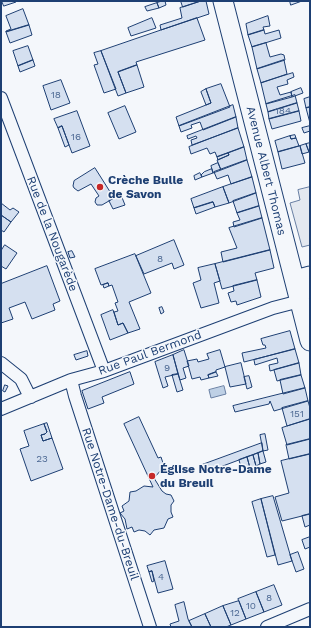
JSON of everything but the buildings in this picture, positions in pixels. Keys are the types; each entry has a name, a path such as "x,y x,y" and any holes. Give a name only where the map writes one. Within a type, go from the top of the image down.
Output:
{"main road":[{"name":"Avenue Albert Thomas","path":"223,1 288,254 303,288 310,342"}],"street":[{"name":"Rue de la Nougarède","path":"1,98 104,370"},
{"name":"Rue Paul Bermond","path":"1,409 71,380 104,370 273,308 303,288"},
{"path":"1,362 21,379 26,391 31,397"},
{"name":"Rue Notre-Dame-du-Breuil","path":"71,380 77,404 150,627"},
{"path":"267,627 310,609"}],"shaded area":[{"path":"310,187 310,245 302,247 290,203 300,200 298,190"}],"water":[{"path":"224,386 226,394 211,398 209,390"}],"place":[{"name":"Crèche Bulle de Savon","path":"100,187"},
{"name":"Église Notre-Dame du Breuil","path":"152,476"}]}
